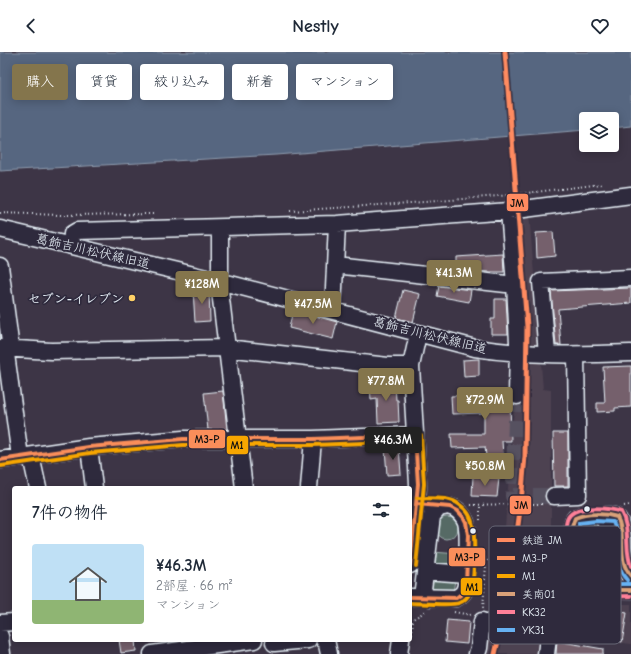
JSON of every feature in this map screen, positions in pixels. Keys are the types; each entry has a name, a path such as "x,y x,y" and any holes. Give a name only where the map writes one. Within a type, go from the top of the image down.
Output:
{"street":[{"path":"71,245 72,234 77,231 337,224 509,211 631,196"},
{"path":"509,211 515,284 518,396"},
{"path":"333,310 337,224"},
{"path":"220,228 221,272 219,282 244,486"},
{"name":"葛飾吉川松伏線旧道","path":"0,229 71,245 333,310 418,334 475,348 518,353 576,355 631,353"},
{"path":"0,266 10,342 4,348"},
{"path":"335,267 344,266 515,284"},
{"path":"547,354 541,282 631,278"},
{"path":"418,334 411,366 418,484 417,568 423,593 430,604"},
{"path":"4,348 51,351 226,348 388,366 411,366"},
{"path":"4,348 25,456 37,486"},
{"path":"551,500 578,495 576,355"},
{"path":"0,460 89,447 183,439 313,439 415,435"},
{"path":"309,486 313,439"},
{"path":"89,447 94,486"},
{"path":"412,598 430,604 456,598 462,595 465,591 466,584 466,522 455,509 444,506 417,504"},
{"path":"417,568 432,516 444,506"},
{"path":"601,515 606,526"},
{"path":"572,526 573,521 580,516 612,515 617,517 622,527 624,566 627,573 631,576"},
{"path":"417,568 466,574"},
{"path":"477,654 482,618"},
{"path":"0,623 12,622"},
{"path":"0,636 2,654"},
{"path":"152,654 239,642"},
{"path":"275,646 297,642"},
{"path":"326,642 329,654"},
{"path":"399,654 405,642"},
{"path":"546,654 547,644"}],"path":[{"path":"288,211 482,198 608,184"},
{"path":"0,213 60,215 159,214"},
{"path":"513,496 513,504"},
{"path":"468,505 513,504 551,500"},
{"path":"480,505 480,520"},
{"path":"452,612 482,618 486,564 486,558 480,557 480,563 486,564"},
{"path":"412,622 413,619 430,604"}],"shaded area":[{"path":"528,199 543,389 551,390 551,526 505,526 520,306 512,200"},
{"path":"621,604 631,604 631,644 621,643"},
{"path":"489,627 489,644 538,644 536,654 483,654"}],"green space":[{"path":"443,517 451,517 458,524 458,532 451,539 443,539 436,532 436,524"},
{"path":"433,552 458,554 460,556 459,564 445,566 434,563 431,561"},
{"path":"430,579 455,581 453,591 430,591"}],"water":[{"path":"0,52 631,52 631,126 619,127 619,112 579,112 579,131 276,155 0,171"}],"building":[{"path":"553,232 555,256 537,258 536,233"},
{"path":"503,254 504,272 456,269 456,257"},
{"path":"439,286 471,290 469,302 437,296"},
{"path":"209,288 210,321 195,322 193,289"},
{"path":"631,288 631,303 558,309 561,345 556,345 551,291"},
{"path":"403,290 420,294 413,322 396,318"},
{"path":"495,299 506,299 508,334 491,334 491,319 495,319"},
{"path":"293,310 337,322 333,339 289,328"},
{"path":"479,359 479,376 464,377 463,360"},
{"path":"631,366 631,407 615,408 615,411 597,412 597,403 605,403 603,367"},
{"path":"395,383 396,400 398,400 399,422 378,423 377,399 371,400 370,384"},
{"path":"223,391 227,430 208,430 204,393"},
{"path":"483,392 508,392 510,402 511,441 502,441 503,456 486,456 485,447 452,448 451,434 484,434 484,413 452,414 451,396 483,395"},
{"path":"553,433 568,433 568,486 554,486"},
{"path":"399,447 401,474 387,475 385,448"},
{"path":"473,476 499,478 497,497 472,496"},
{"path":"621,612 627,613 621,642"},
{"path":"447,620 469,622 467,644 445,642"},
{"path":"119,642 135,642 136,651 121,653"},
{"path":"557,644 574,644 603,649 603,654 556,654"}],"tunnel":[{"path":"517,396 513,496 554,496"}],"rail line":[{"name":"JM","path":"505,52 527,326 525,456 518,526"},
{"name":"JM","path":"495,654 497,644"}],"transit line":[{"name":"M3-P","path":"0,460 89,447 183,439 313,439 415,435"},
{"name":"M3-P","path":"412,545 418,484 415,435"},
{"name":"M1","path":"416,566 424,484 421,435"},
{"name":"M1","path":"1,466 90,453 183,445 313,445 415,441"},
{"name":"M1","path":"412,603 455,604 461,602 470,592 474,567 473,525 466,511 456,502 450,500 439,498 417,498"},
{"name":"M3-P","path":"412,597 456,598 463,593 466,584 468,535 464,518 458,511 450,507 417,504"},
{"name":"KK32","path":"566,526 569,516 580,510 595,508 610,509 621,512 626,525 628,553 631,566"},
{"name":"美南01","path":"572,526 575,518 596,514 617,517 620,526"},
{"name":"YK31","path":"579,526 579,523 596,521 613,522 615,526"},
{"name":"美南01","path":"621,532 624,563 631,576"},
{"name":"YK31","path":"621,571 627,580"},
{"name":"YK31","path":"621,584 631,584"},
{"name":"美南01","path":"621,590 631,590"},
{"name":"KK32","path":"621,596 631,596"}],"place":[{"name":"セブン-イレブン","path":"132,298"}]}
